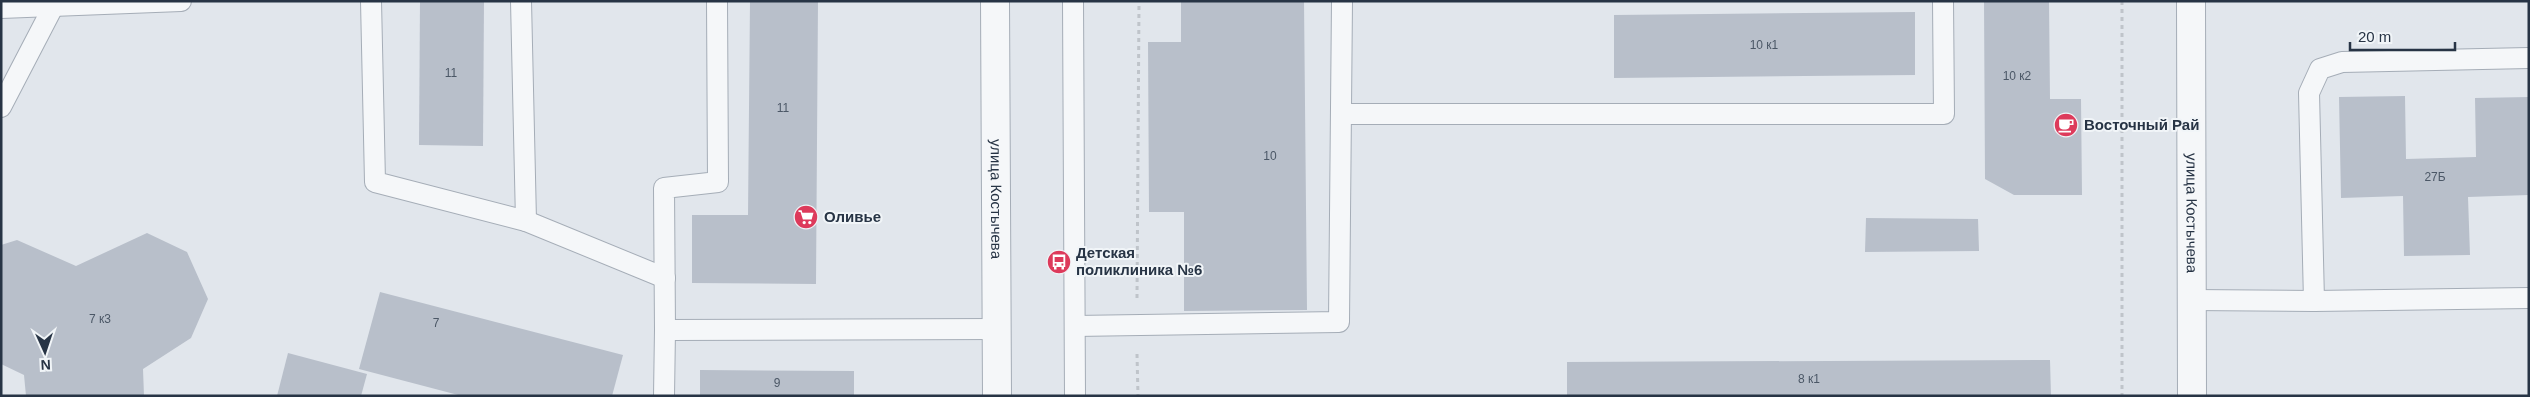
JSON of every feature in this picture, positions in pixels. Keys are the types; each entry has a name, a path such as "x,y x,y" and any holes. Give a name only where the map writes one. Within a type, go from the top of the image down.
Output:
{"street":[{"name":"улица Костычева","path":"995,1 997,396"},
{"name":"улица Костычева","path":"2190,1 2192,396"}],"lane":[{"path":"1,8 181,1"},
{"path":"370,1 375,182 526,221 664,278"},
{"path":"521,1 526,221"},
{"path":"664,396 664,188 718,182 717,1"},
{"path":"1073,1 1075,396"},
{"path":"1075,326 1339,322 1342,1"},
{"path":"1342,114 1944,114 1943,1"},
{"path":"1,107 53,7"},
{"path":"2314,302 2309,93 2320,69 2342,62 2529,58"},
{"path":"2192,300 2314,302 2529,298"},
{"path":"665,330 997,329"}],"path":[{"path":"1138,396 1136,325 1139,1"},
{"path":"2122,1 2122,396"}],"building":[{"path":"420,1 484,1 483,146 419,145"},
{"path":"750,1 818,1 816,284 692,283 692,215 748,215"},
{"path":"1181,1 1304,1 1307,310 1184,311 1184,212 1149,212 1148,42 1181,42"},
{"path":"1984,1 2049,1 2050,99 2081,99 2082,195 2014,195 1985,179"},
{"path":"1915,12 1915,75 1614,78 1614,15"},
{"path":"2405,96 2406,159 2476,157 2475,98 2529,97 2529,195 2468,197 2470,255 2404,256 2403,196 2341,198 2339,97"},
{"path":"1866,218 1978,219 1979,251 1865,252"},
{"path":"147,233 187,252 208,299 191,338 143,369 144,396 26,396 24,375 1,364 1,245 17,240 76,266"},
{"path":"380,292 623,355 612,396 462,396 359,369"},
{"path":"288,353 367,374 361,396 277,396"},
{"path":"2050,360 2051,396 1567,396 1567,362"},
{"path":"700,370 854,371 854,396 700,396"}],"place":[{"name":"Восточный Рай","path":"2066,125"},
{"name":"Оливье","path":"806,217"},
{"name":"Детская поликлиника №6","path":"1059,262"}]}
